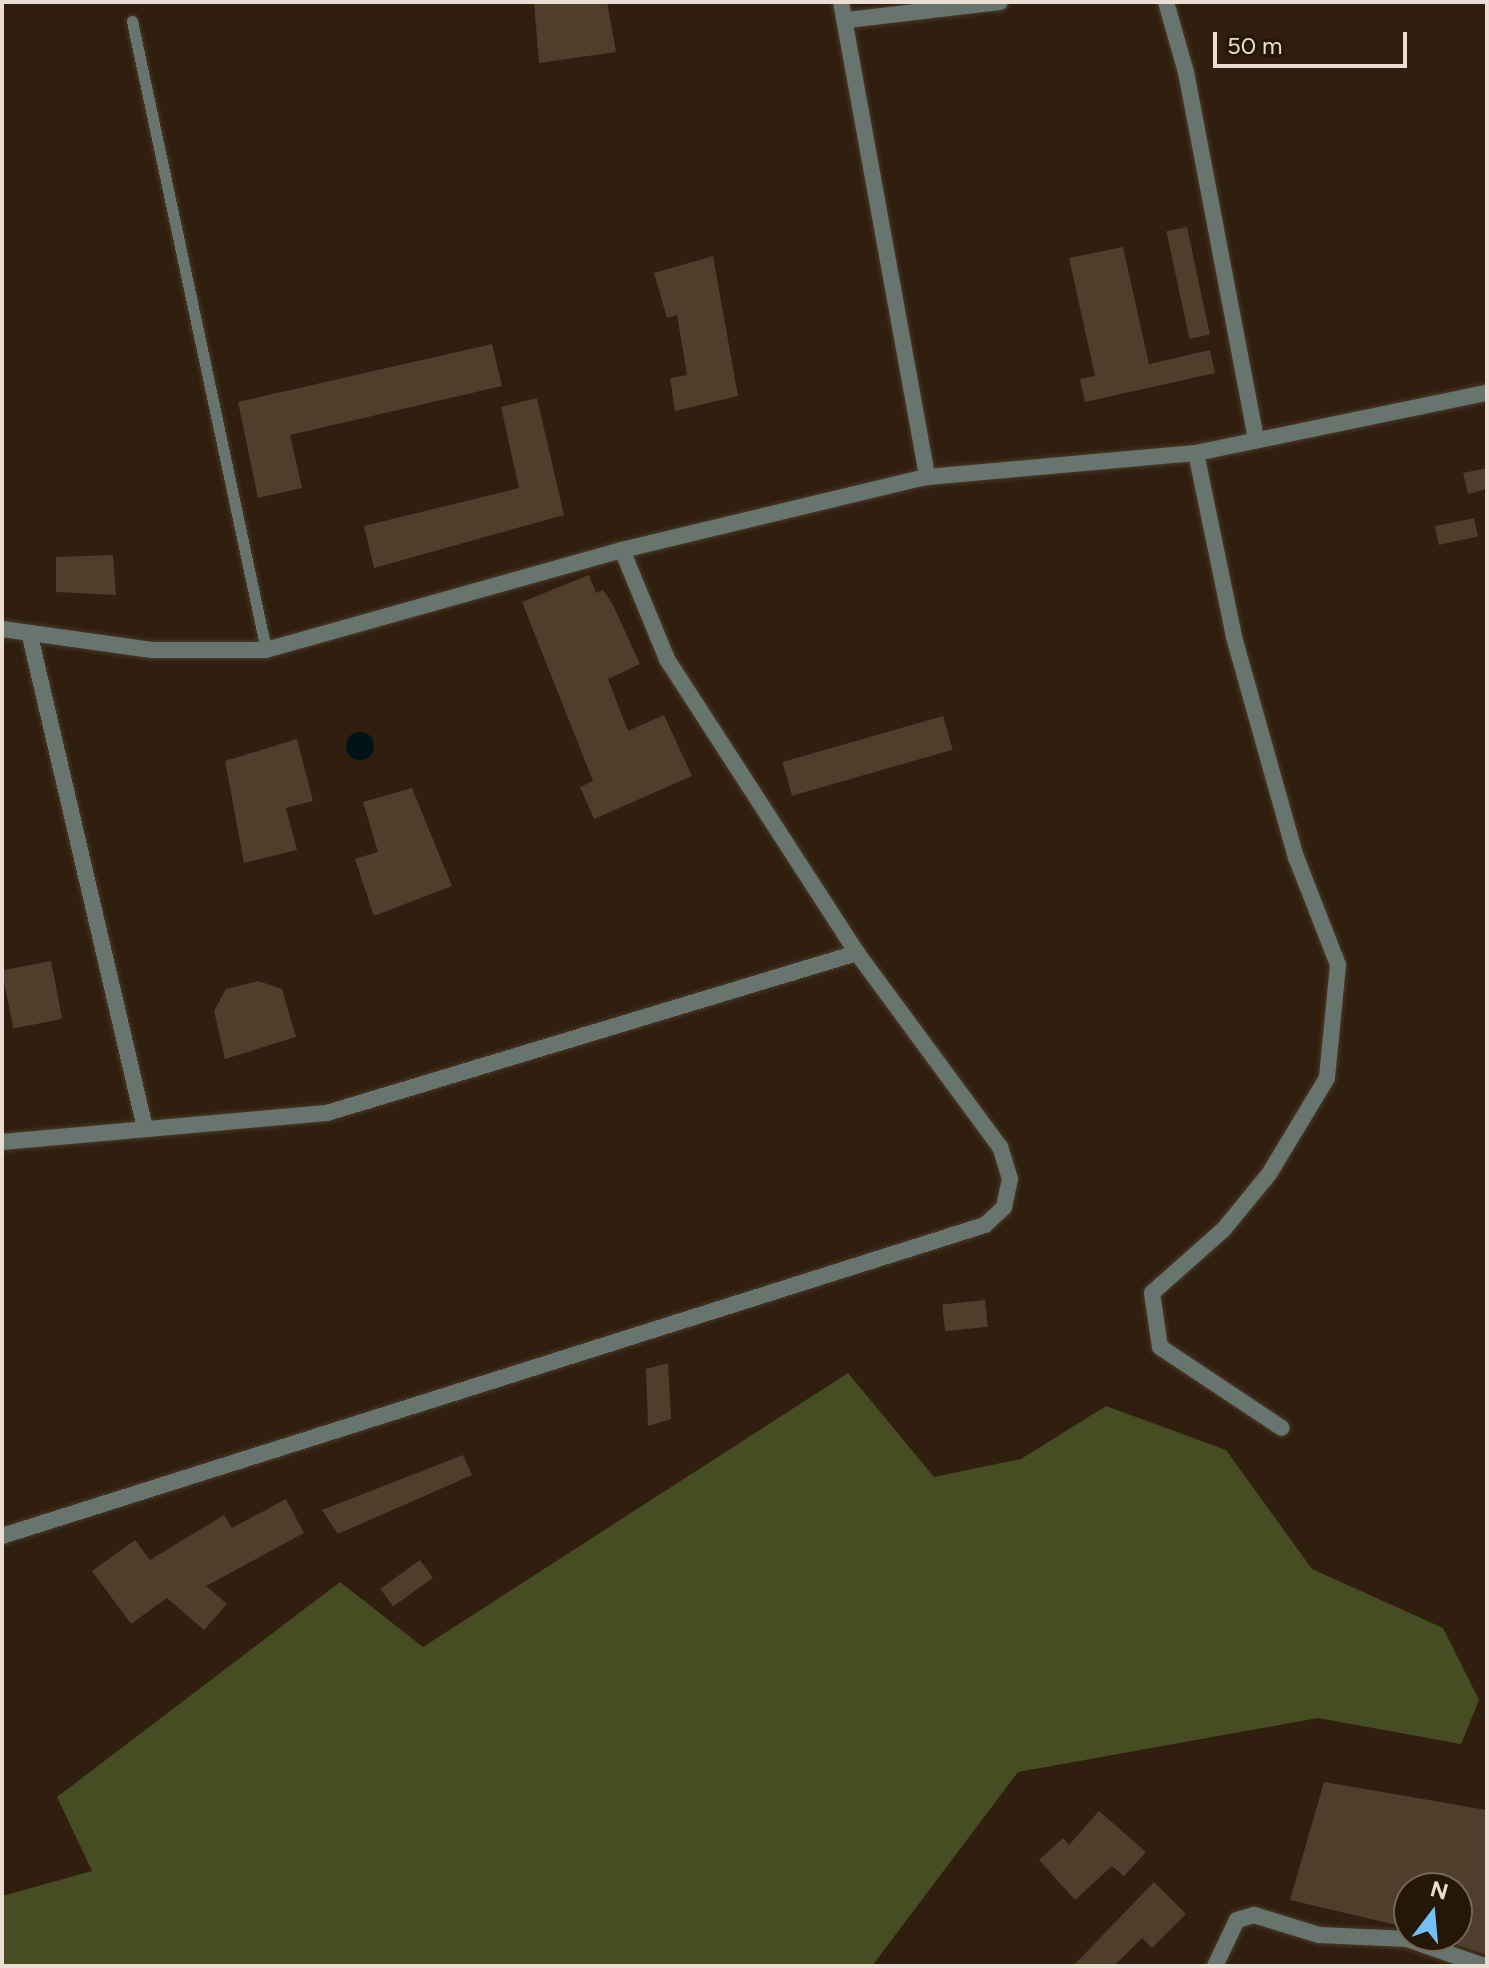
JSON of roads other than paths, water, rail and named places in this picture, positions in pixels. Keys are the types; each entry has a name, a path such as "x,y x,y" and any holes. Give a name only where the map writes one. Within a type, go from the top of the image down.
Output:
{"street":[{"path":"841,2 847,20 927,477"},
{"path":"847,20 1000,2"},
{"path":"1166,2 1186,72 1256,440"},
{"path":"2,629 30,636 152,650 266,650 622,550 927,477 1196,453 1487,393"},
{"path":"1196,453 1234,637 1296,857 1338,965 1327,1078 1233,1218 1152,1293 1160,1347 1282,1428"},
{"path":"2,1536 985,1225 1004,1207 1010,1179 1000,1147 857,953 667,659 622,550"},
{"path":"30,636 144,1124"},
{"path":"2,1142 144,1124 327,1113 857,953"},
{"path":"1215,1966 1237,1920 1254,1915 1319,1935 1407,1939 1484,1966"}],"lane":[{"path":"132,21 266,650"}]}
